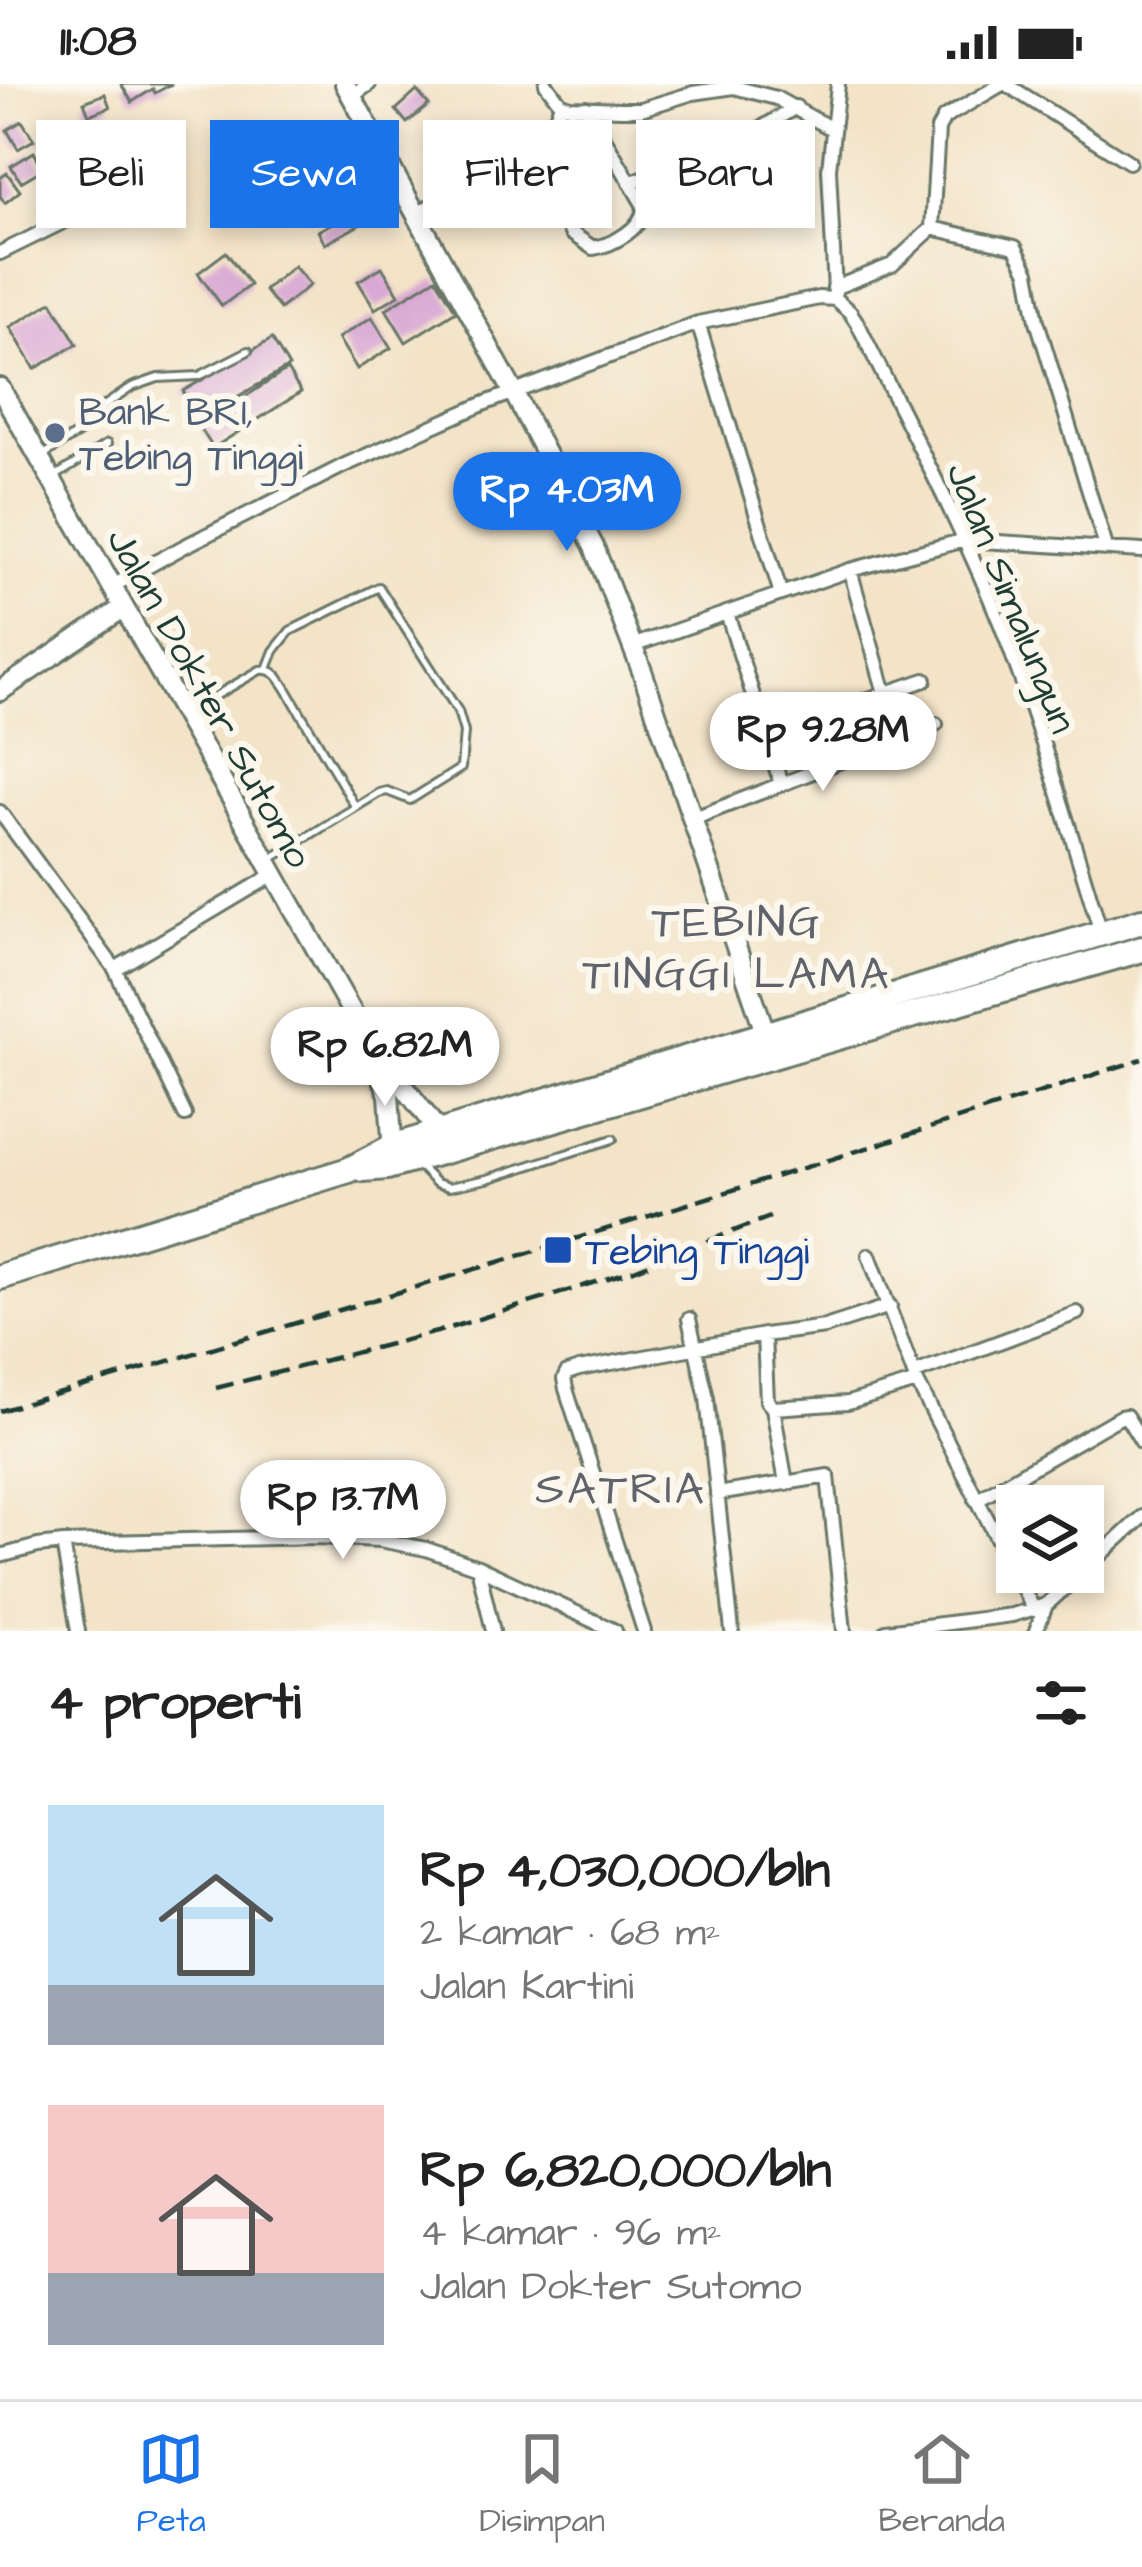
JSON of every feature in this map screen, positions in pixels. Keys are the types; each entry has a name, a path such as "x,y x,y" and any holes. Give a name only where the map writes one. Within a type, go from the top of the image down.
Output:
{"highway":[{"path":"770,1046 1142,921"},
{"path":"0,1277 770,1046 1142,949"}],"street":[{"path":"369,84 348,90 594,547 770,1046"},
{"path":"546,84 562,104 571,107 641,110 693,93 734,87 776,98 832,129"},
{"path":"835,294 829,170 838,84"},
{"path":"111,587 345,465 483,404 698,323 835,294 892,265 932,228 938,129 944,118 1007,85 1130,162"},
{"path":"552,120 562,104"},
{"path":"569,228 593,248 604,246 640,223 645,214 586,107"},
{"path":"630,183 760,129 796,107"},
{"path":"417,215 423,211"},
{"path":"0,253 51,228"},
{"path":"932,228 1016,247 1023,257 1037,322 1106,548"},
{"name":"Jalan Simalungun","path":"835,294 858,325 964,540 1025,692 1101,934"},
{"path":"698,323 781,594"},
{"name":"Jalan Dokter Sutomo","path":"0,388 366,1037 446,1141"},
{"path":"632,646 850,570 964,540 1142,551"},
{"path":"850,570 885,693"},
{"path":"0,691 123,608"},
{"path":"727,613 781,784"},
{"path":"765,734 925,680"},
{"path":"692,819 936,724"},
{"path":"0,812 115,969 185,1115"},
{"path":"115,969 269,869"},
{"name":"Jalan Dokter Sutomo","path":"366,1037 389,1095 401,1157"},
{"path":"868,1255 916,1377 976,1501 1040,1608 1036,1631"},
{"path":"644,1631 564,1379 567,1373 825,1327 890,1306"},
{"path":"773,1408 848,1402 1077,1313"},
{"path":"689,1319 707,1398 732,1631"},
{"path":"764,1335 767,1401 773,1408 786,1483"},
{"path":"976,1501 1120,1417 1130,1419 1142,1442"},
{"path":"718,1494 828,1476 844,1631"},
{"path":"886,1631 1040,1608 1142,1517"},
{"path":"0,1556 63,1544 359,1539 426,1549 478,1567 614,1631"},
{"path":"63,1544 78,1631"},
{"path":"478,1567 493,1631"}],"lane":[{"path":"39,458 88,427 100,408 132,387 158,377 199,376 248,351"},
{"path":"51,479 107,443"},
{"path":"267,669 290,631 379,586 458,711 464,732 461,768 410,800 387,790 269,869"},
{"path":"183,715 267,669 278,675 356,807"},
{"path":"401,1157 448,1187 613,1139"}],"building":[{"path":"121,84 172,84 132,102"},
{"path":"417,91 429,105 407,123 396,110"},
{"path":"105,94 110,107 89,115 84,102"},
{"path":"22,121 34,140 18,149 7,130"},
{"path":"34,152 36,156 36,173 21,182 11,166"},
{"path":"7,173 20,191 5,203 0,178"},
{"path":"323,228 354,228 325,244 318,231"},
{"path":"226,252 250,285 222,306 198,273"},
{"path":"294,266 310,285 280,309 264,290"},
{"path":"382,267 399,295 375,309 358,281"},
{"path":"436,278 456,311 406,342 386,309"},
{"path":"52,302 77,344 35,369 10,327"},
{"path":"372,317 391,348 357,369 338,338"},
{"path":"272,339 289,367 199,419 183,391"},
{"path":"287,370 301,392 213,448 199,426"}],"railway":[{"path":"0,1411 715,1196 1142,1059"},
{"path":"216,1388 437,1332 634,1270 770,1217"}],"place":[{"name":"Bank BRI, Tebing Tinggi","path":"55,433"},
{"name":"Tebing Tinggi","path":"558,1250"}],"district":[{"name":"TEBING TINGGI LAMA","path":"737,946"},
{"name":"SATRIA","path":"621,1487"}]}
